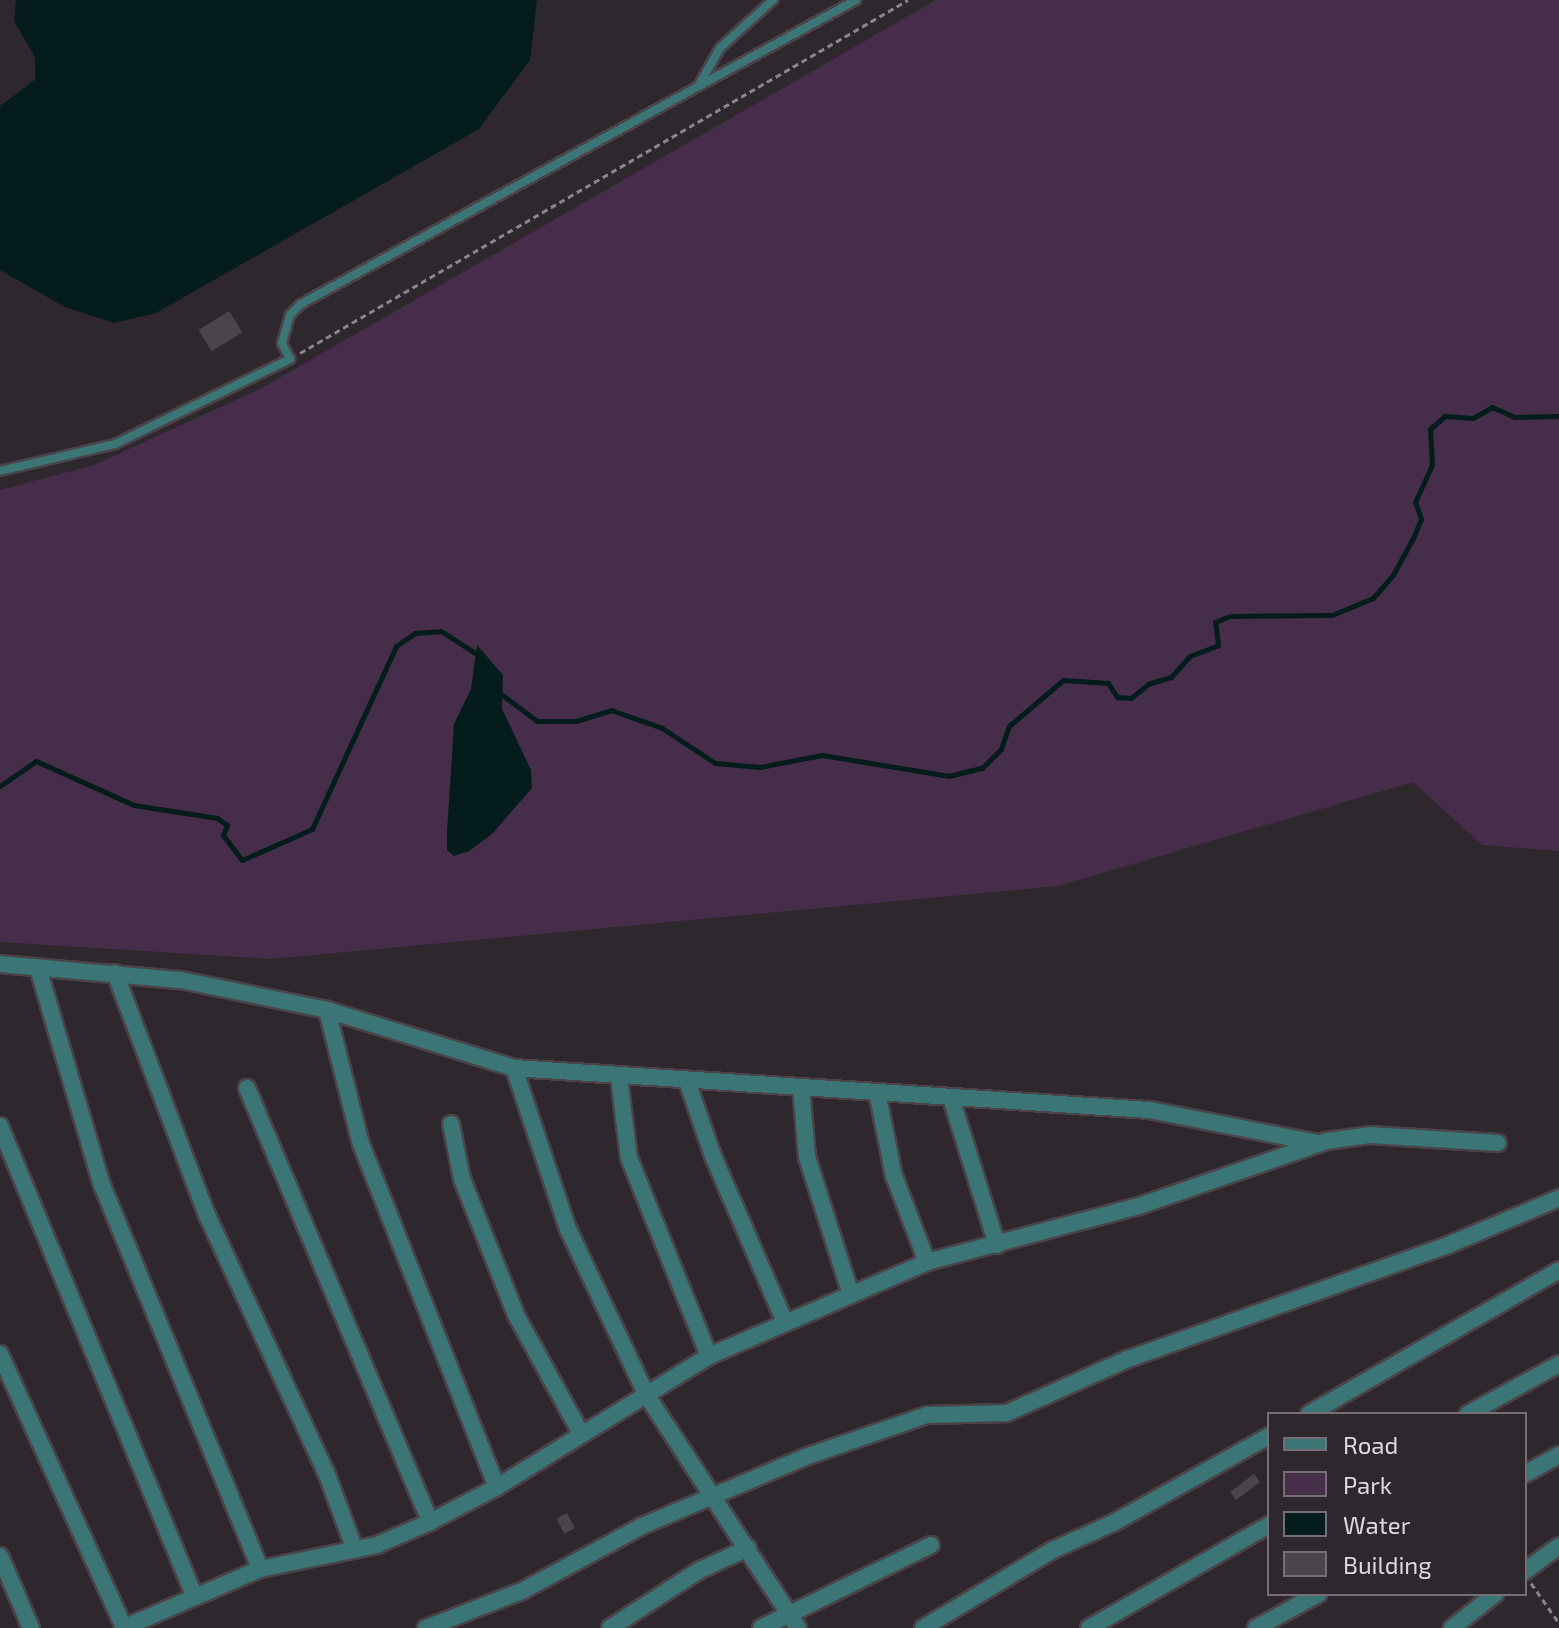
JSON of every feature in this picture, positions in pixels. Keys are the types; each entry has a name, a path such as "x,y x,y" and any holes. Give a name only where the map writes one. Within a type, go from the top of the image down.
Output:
{"street":[{"path":"0,964 115,973 327,1010 514,1068 619,1078 1149,1110 1318,1143"},
{"path":"38,968 102,1185 260,1569"},
{"path":"115,973 207,1215 326,1472 355,1550"},
{"path":"327,1010 361,1144 497,1487"},
{"path":"514,1068 568,1229 646,1394 798,1628"},
{"path":"619,1078 629,1158 709,1356"},
{"path":"687,1081 713,1156 784,1320"},
{"path":"801,1087 807,1157 850,1292"},
{"path":"247,1088 430,1522"},
{"path":"877,1092 894,1176 927,1262"},
{"path":"951,1098 997,1245"},
{"path":"451,1124 462,1179 516,1315 581,1433"},
{"path":"0,1126 194,1595"},
{"path":"0,1354 124,1628 194,1595 260,1569 355,1550 430,1522 497,1487 709,1356 784,1320 927,1262 1139,1206 1318,1143 1370,1135 1498,1143"},
{"path":"426,1628 522,1591 642,1526 715,1498 805,1457 927,1415 1007,1413 1128,1359 1448,1245 1559,1198"},
{"path":"1312,1412 1559,1270"},
{"path":"1472,1412 1559,1364"},
{"path":"923,1628 1053,1550 1115,1522 1267,1437"},
{"path":"1527,1473 1559,1455"},
{"path":"1089,1628 1267,1526"},
{"path":"761,1628 931,1545"},
{"path":"1527,1572 1559,1546"},
{"path":"610,1628 698,1571 748,1548"},
{"path":"0,1556 31,1628"},
{"path":"1256,1628 1314,1596"},
{"path":"1452,1628 1492,1596"}],"lane":[{"path":"700,84 720,48 773,0"},
{"path":"0,471 115,444 290,359 282,343 290,315 301,304 856,0"}],"path":[{"path":"290,359 908,0"},
{"path":"1527,1577 1559,1623"}],"green space":[{"path":"936,0 1559,0 1559,851 1482,845 1413,782 1058,886 271,959 0,942 0,490 94,465 260,389"}],"water":[{"path":"16,0 537,0 530,60 479,129 156,313 114,323 65,307 0,270 0,106 35,80 35,57 14,21"},
{"path":"477,645 503,675 502,709 531,770 532,788 492,834 469,851 454,856 447,850 447,832 454,724 471,689"}],"building":[{"path":"229,311 242,332 212,351 198,330"},
{"path":"1254,1474 1260,1482 1236,1500 1230,1492"},
{"path":"567,1513 575,1528 564,1534 556,1519"}],"waterway":[{"path":"501,694 537,721 576,721 611,710 662,728 715,763 760,767 822,755 949,776 982,768 1001,749 1009,726 1063,680 1108,683 1117,697 1131,698 1148,684 1171,677 1190,656 1218,645 1215,622 1230,616 1332,615 1373,598 1393,575 1421,519 1415,502 1432,465 1430,429 1445,416 1473,418 1492,407 1514,417 1559,416"},
{"path":"0,786 36,761 134,805 217,818 227,825 223,835 242,860 312,829 396,646 415,633 441,631 478,655"}]}
